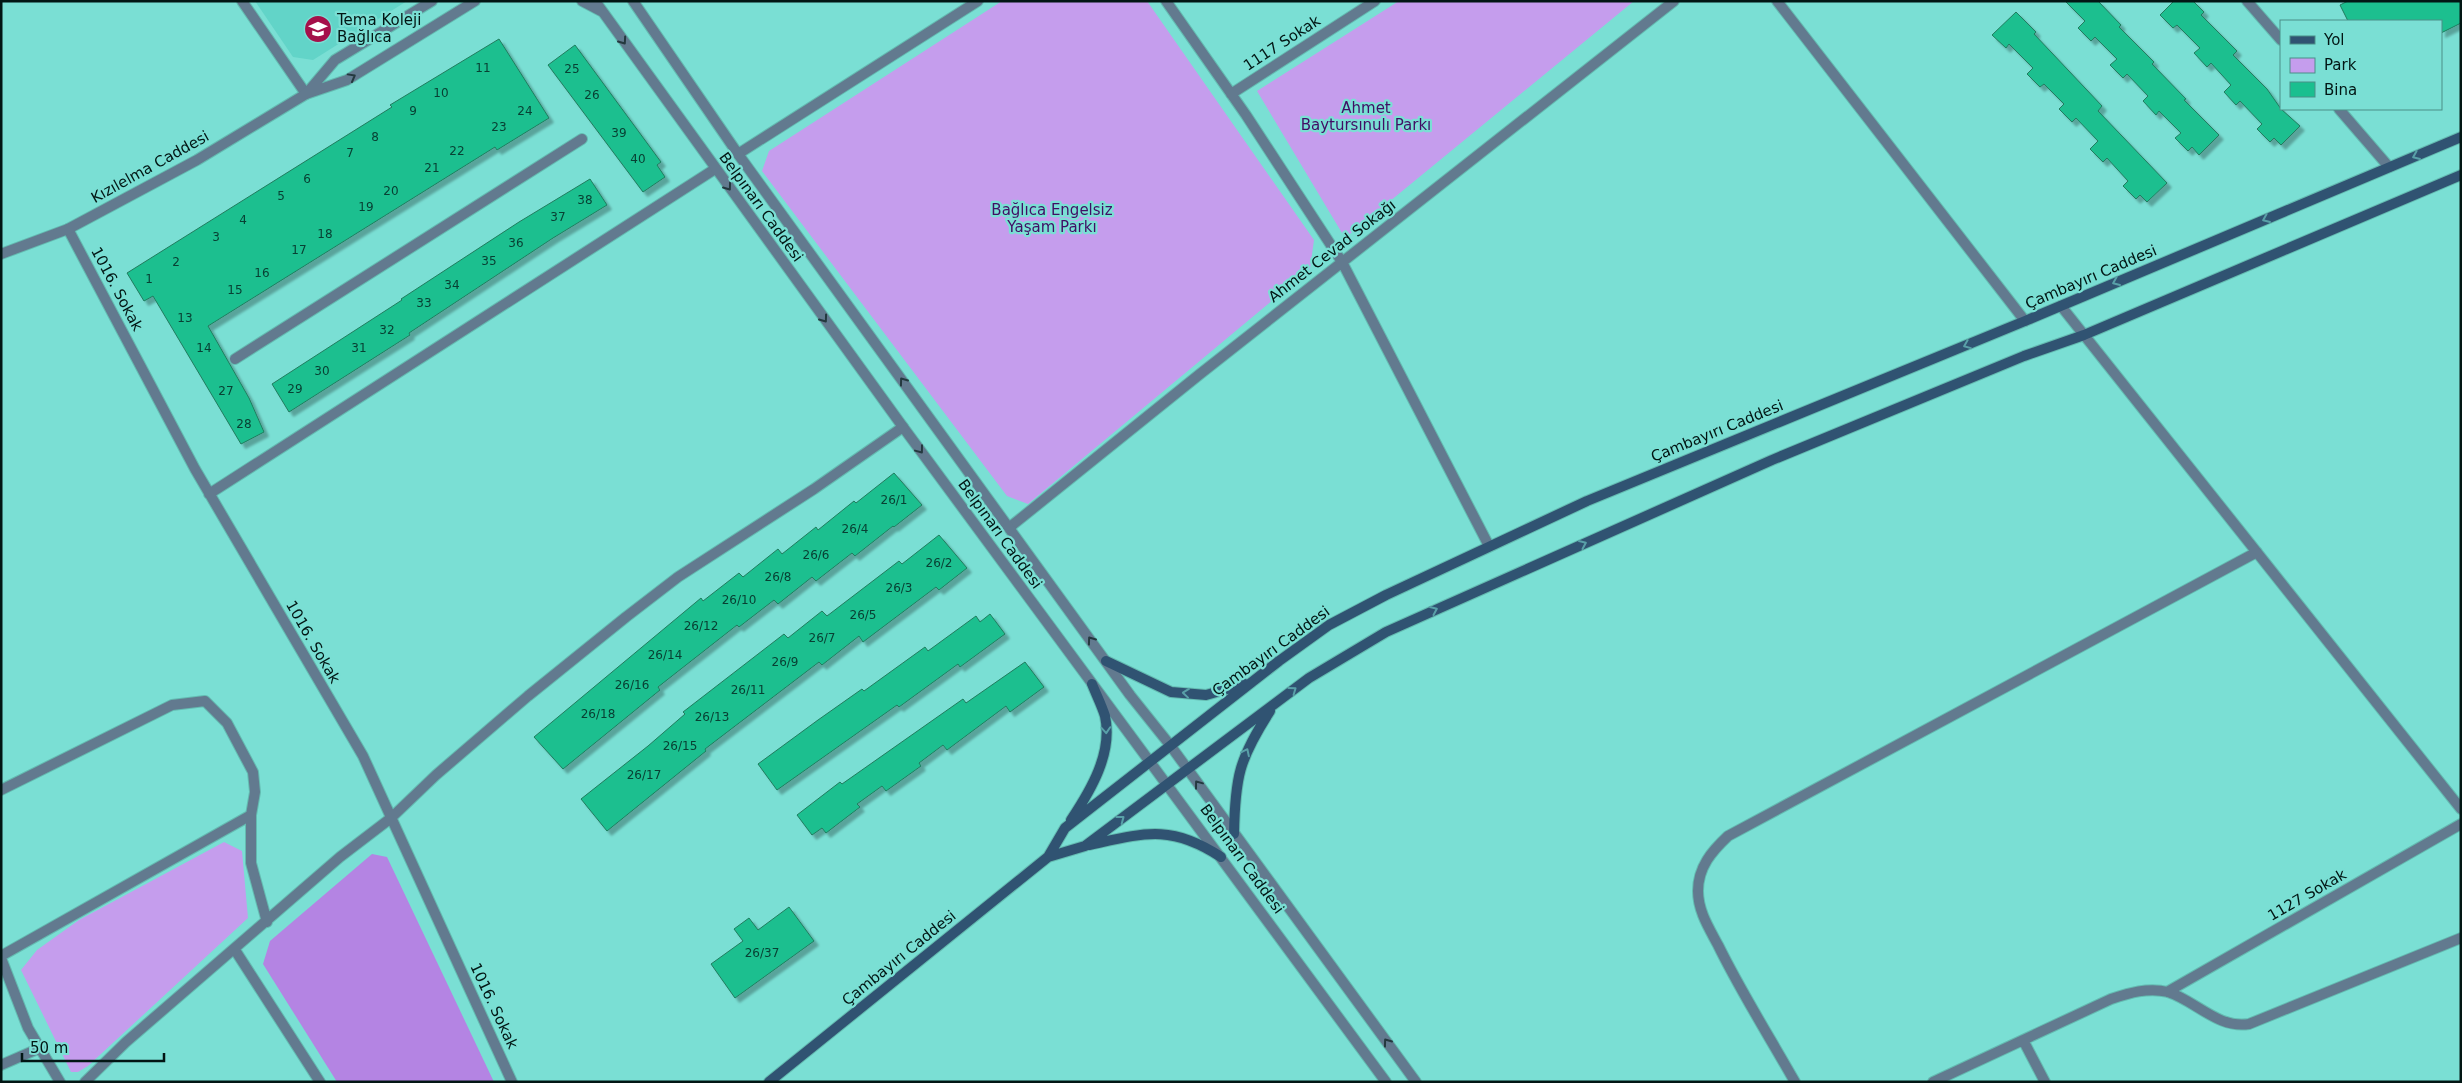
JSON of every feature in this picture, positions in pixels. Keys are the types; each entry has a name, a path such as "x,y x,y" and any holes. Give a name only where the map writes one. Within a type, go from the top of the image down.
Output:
{"main road":[{"name":"Çambayırı Caddesi","path":"769,1082 1048,857 1065,828 1251,683 1329,625 1587,501 2025,321 2461,137"},
{"name":"Çambayırı Caddesi","path":"1048,857 1086,846 1274,704 1342,658 1416,618 1772,460 2024,356 2084,335 2461,175"},
{"path":"1106,661 1170,692 1206,695 1251,683"},
{"path":"1065,828 1085,798 1099,768 1107,744 1105,716 1092,684"},
{"path":"1234,834 1235,792 1242,760 1274,704"},
{"path":"1086,846 1130,836 1160,834 1191,839 1221,857"}],"street":[{"path":"242,1 306,94"},
{"name":"Kızılelma Caddesi","path":"306,94 335,60 432,1"},
{"name":"Kızılelma Caddesi","path":"1,254 68,229 197,160 306,94 348,80 475,1"},
{"path":"582,1 603,12"},
{"name":"Belpınarı Caddesi","path":"595,1 903,427 1386,1082"},
{"name":"Belpınarı Caddesi","path":"633,1 738,154 1106,661 1416,1082"},
{"path":"738,154 978,1"},
{"path":"1166,1 1231,94 1342,262 1490,546"},
{"name":"1117 Sokak","path":"1231,94 1375,1"},
{"name":"Ahmet Cevad Sokağı","path":"1010,527 1342,262 1674,1"},
{"path":"1777,1 2025,321"},
{"path":"2247,1 2280,39"},
{"path":"2341,110 2389,167"},
{"path":"235,358 582,139"},
{"path":"210,494 715,169"},
{"name":"1016. Sokak","path":"68,229 210,494 363,756 512,1082"},
{"path":"2061,306 2461,809"},
{"path":"85,1082 126,1042 340,857 391,818 436,775 528,696 678,577 814,489 903,427"},
{"path":"1795,1082 1726,963 1702,913 1698,891 1703,866 1712,852 1728,836 2257,552"},
{"path":"1,790 172,705 205,701 227,723 253,772 255,792 251,815 251,863 267,922"},
{"path":"60,1082 28,1028 1,957 251,815"},
{"name":"1127 Sokak","path":"2168,992 2461,824"},
{"path":"1933,1082 2110,999 2138,991 2168,992 2228,1023 2236,1026 2249,1024 2461,938"},
{"path":"234,950 320,1082"},
{"path":"2023,1040 2045,1082"},
{"path":"1,1065 40,1048"}],"shaded area":[{"name":"Tema Koleji Bağlıca","path":"255,1 407,1 313,60 293,57"},
{"path":"372,854 387,857 494,1082 337,1082 263,964 270,941"}],"green space":[{"name":"Bağlıca Engelsiz Yaşam Parkı","path":"1002,1 1147,1 1314,240 1310,269 1028,504 1007,496 762,171 769,151"},
{"name":"Ahmet Baytursınulı Parkı","path":"1399,1 1634,1 1345,238 1257,91"},
{"path":"224,842 242,851 248,918 88,1066 78,1072 71,1072 21,970 37,950 79,920"}],"building":[{"path":"2065,1 2098,1 2121,25 2119,27 2154,62 2152,64 2186,99 2184,100 2219,135 2199,155 2192,147 2188,151 2175,138 2181,133 2159,111 2156,115 2143,101 2148,96 2127,74 2123,78 2110,65 2117,59 2095,37 2091,41 2078,28 2085,21"},
{"path":"2174,1 2193,1 2204,12 2201,15 2237,51 2233,55 2267,89 2280,110 2300,126 2281,145 2274,138 2270,142 2257,129 2262,124 2240,101 2236,105 2224,92 2231,85 2211,63 2207,67 2194,53 2200,48 2177,25 2173,28 2160,15"},
{"path":"2348,1 2461,1 2461,23 2442,32 2442,20 2348,20 2340,5"},
{"path":"2016,12 2036,32 2034,34 2102,106 2098,111 2167,183 2147,202 2140,195 2136,199 2123,186 2128,181 2107,158 2103,162 2090,149 2098,141 2076,118 2072,122 2059,109 2064,104 2044,84 2040,87 2027,74 2033,68 2009,44 2006,48 1992,35"},
{"path":"499,39 549,118 497,150 495,147 208,326 249,398 264,432 241,444 153,296 144,301 127,273 392,107 390,105"},
{"path":"575,45 661,162 657,165 665,177 643,192 548,65"},
{"path":"590,179 607,205 553,238 409,333 410,335 289,412 272,384 519,222"},
{"path":"894,473 922,505 855,556 852,553 816,581 812,577 778,604 774,600 739,627 737,625 658,687 660,690 563,769 534,737 701,598 703,601 739,573 743,577 778,549 782,554 816,527 818,530 854,501 856,503"},
{"path":"939,535 967,568 939,590 936,587 863,642 859,636 822,665 819,662 705,749 706,751 607,831 581,799 648,746 685,714 683,712 784,634 788,638 822,611 827,616 899,561 902,564"},
{"path":"990,614 1005,634 960,667 958,664 899,707 897,705 777,790 758,764 862,689 864,691 925,647 928,651 976,616 980,622"},
{"path":"1025,662 1044,687 1010,712 1006,706 947,750 943,745 919,763 921,766 886,791 882,786 857,804 860,807 826,833 822,828 812,835 797,815 840,782 842,784 963,699 966,703"},
{"path":"789,907 814,941 735,998 711,964 743,941 734,929 749,918 758,930"}],"place":[{"name":"Tema Koleji Bağlıca","path":"318,29"}]}
